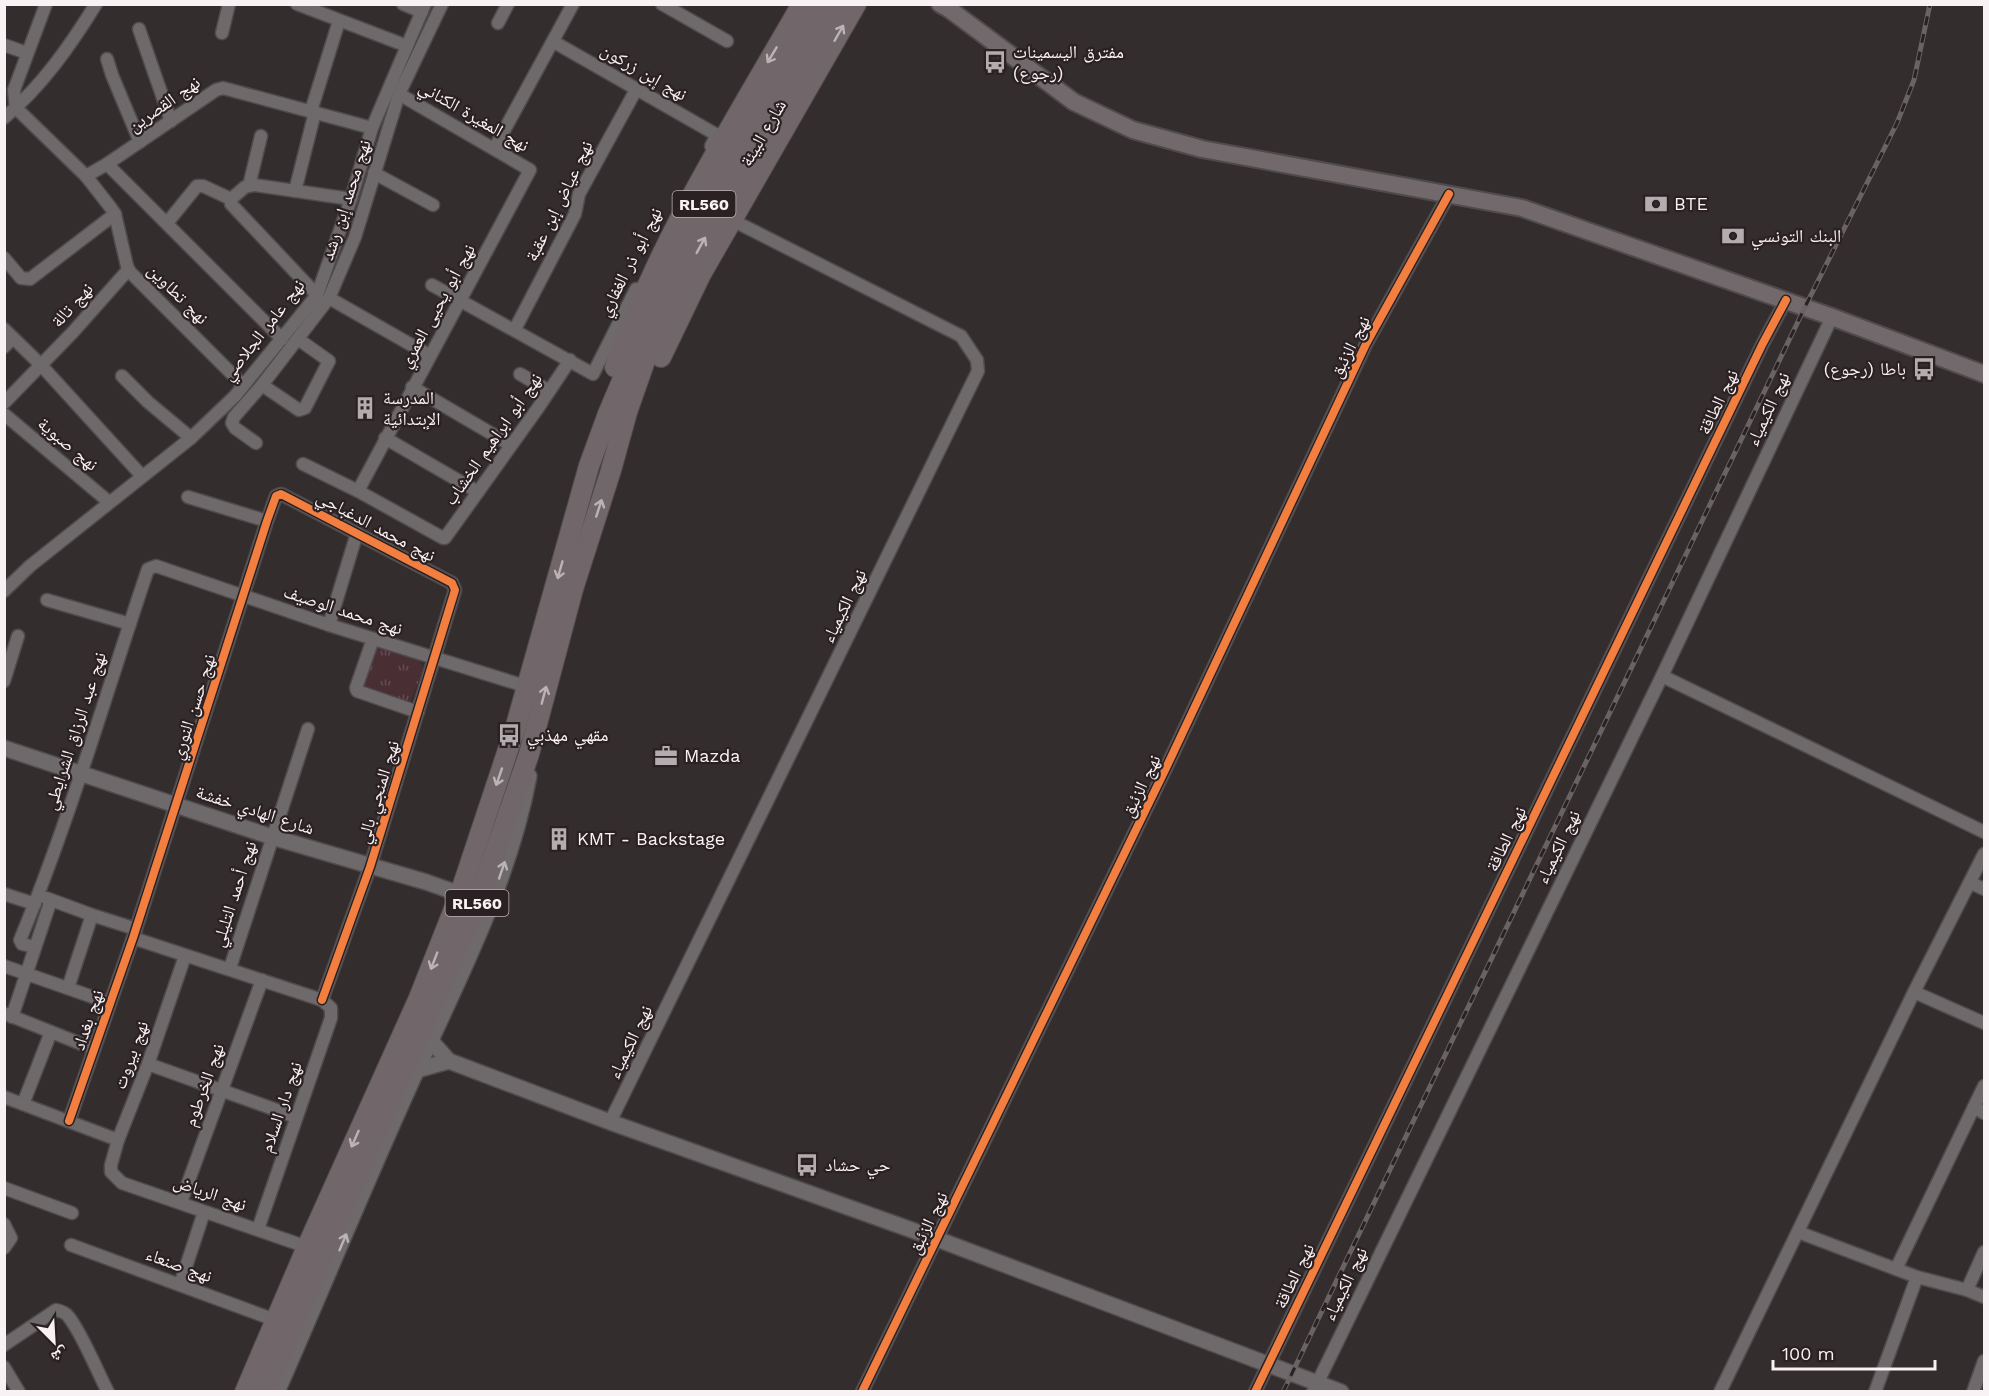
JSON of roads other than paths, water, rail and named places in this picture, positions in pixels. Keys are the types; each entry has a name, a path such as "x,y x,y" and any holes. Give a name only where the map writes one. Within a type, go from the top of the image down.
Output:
{"highway":[{"path":"590,466 593,432 643,292 737,113 802,4"},
{"name":"RL560","path":"245,1392 307,1247 419,998 460,894 528,687 590,466 608,414 652,310 706,201 819,4"},
{"name":"شارع البيئة","path":"618,446 633,393 648,352 695,255 838,4"},
{"path":"618,446 701,274 856,4"},
{"name":"RL560","path":"265,1392 477,904 529,754 573,589 618,446"}],"main road":[{"path":"945,6 1074,102 1133,130 1202,150 1522,208 1832,316 1984,374"}],"street":[{"path":"16,108 14,90 46,4"},
{"path":"4,118 16,108 66,52 96,4"},
{"path":"222,33 229,4"},
{"path":"297,4 407,46"},
{"path":"403,4 424,8"},
{"name":"نهج محمد إبن رشد","path":"256,443 235,428 232,423 234,417 298,339 355,237 399,94 442,4"},
{"path":"498,23 508,4"},
{"path":"662,4 727,41"},
{"path":"494,149 573,5"},
{"name":"نهج عامر الجلاصي","path":"4,591 30,566 191,438 243,386 282,339 323,296 372,128 424,8"},
{"path":"295,192 313,111 339,21"},
{"path":"139,28 171,121"},
{"name":"نهج إبن زركون","path":"554,42 717,135"},
{"path":"4,45 27,53"},
{"path":"107,59 140,142"},
{"name":"نهج القصرين","path":"86,176 107,165 216,90 223,88 372,128"},
{"name":"نهج عياض إبن عقبة","path":"515,329 575,214 579,194 637,88"},
{"name":"نهج المغيرة الكناني","path":"399,94 530,170"},
{"name":"نهج تطاوين","path":"16,108 86,176 115,214 128,270 243,386"},
{"name":"نهج أبو ذر الغفاري","path":"570,360 593,374 717,135"},
{"path":"231,199 249,186 261,136"},
{"path":"107,165 167,222 282,339"},
{"name":"نهج أبو يحيى العمري","path":"358,490 530,170"},
{"path":"374,173 433,205"},
{"path":"167,222 197,186 203,186 231,199"},
{"path":"249,186 351,200"},
{"name":"نهج الزئبق","path":"862,1392 1166,768 1366,344 1449,194"},
{"path":"231,199 231,204 323,296 429,355"},
{"path":"4,258 21,278 30,279 115,214"},
{"name":"نهج الكيمياء","path":"610,1122 961,410 978,371 977,360 962,336 732,220"},
{"name":"نهج تالة","path":"4,402 73,332 128,270"},
{"path":"432,285 570,360"},
{"name":"نهج الطاقة","path":"1255,1392 1762,345 1786,300"},
{"name":"نهج الكيمياء","path":"1315,1387 1662,676 1832,316"},
{"path":"7,338 40,364 142,476"},
{"path":"262,385 299,410 305,408 329,362 298,339"},
{"name":"نهج أبو ابراهيم الخشاب","path":"358,490 445,538 570,360"},
{"path":"520,374 549,391"},
{"path":"122,376 148,402 191,438"},
{"path":"412,387 511,445"},
{"name":"نهج صبوية","path":"4,414 109,502"},
{"path":"385,438 478,492"},
{"path":"303,464 358,490"},
{"name":"نهج محمد الدغباجي","path":"278,495 281,494 357,532 452,583 455,590"},
{"name":"نهج حسن النوري","path":"135,933 267,521 278,495"},
{"path":"188,497 267,521"},
{"path":"329,626 357,532"},
{"name":"نهج محمد الوصيف","path":"148,569 156,566 329,626 528,687"},
{"name":"نهج عبد الرزاق الشرايطي","path":"35,947 22,944 20,940 82,773 148,569"},
{"name":"نهج المنجي بالي","path":"322,1000 370,867 455,590"},
{"path":"47,600 130,624"},
{"path":"4,681 18,636"},
{"path":"373,639 356,688 357,691 418,712"},
{"path":"1662,676 1984,832"},
{"name":"نهج أحمد التليلي","path":"230,968 308,729"},
{"name":"شارع الهادي خفشة","path":"4,748 272,837 460,894"},
{"path":"277,1392 487,912 517,828 530,770 529,754"},
{"path":"1720,1392 1984,854"},
{"path":"1971,883 1984,890"},
{"path":"4,894 51,900 92,915 185,956 230,968 322,1000"},
{"path":"51,900 27,974 8,1015 94,1049"},
{"path":"68,988 92,915"},
{"name":"نهج بغداد","path":"69,1121 135,933"},
{"name":"نهج بيروت","path":"111,1165 185,956"},
{"path":"4,966 110,1003"},
{"name":"نهج الخرطوم","path":"181,1202 262,980"},
{"path":"1914,993 1984,1023"},
{"name":"نهج دار السلام","path":"258,1229 331,1018 331,1008 322,1000"},
{"path":"23,1104 51,1032"},
{"path":"431,1041 449,1061 610,1122 937,1239 1268,1365 1315,1387 1341,1392"},
{"path":"417,1070 449,1061"},
{"path":"148,1064 296,1117"},
{"path":"1896,1269 1979,1110 1984,1086"},
{"path":"4,1097 118,1140"},
{"name":"نهج الرياض","path":"111,1165 111,1172 122,1183 307,1247"},
{"path":"4,1188 72,1213"},
{"path":"180,1285 204,1212"},
{"path":"4,1224 11,1238 4,1248"},
{"path":"1798,1232 1917,1277 1967,1290 1984,1297"},
{"name":"نهج صنعاء","path":"70,1245 275,1320"},
{"path":"1967,1290 1984,1252"},
{"path":"1875,1392 1917,1277"},
{"path":"4,1345 56,1310 63,1312 79,1334 108,1392"},
{"path":"1973,1392 1984,1361"},
{"path":"4,1367 19,1392"}],"railway":[{"path":"1283,1392 1805,307 1897,123 1914,80 1930,4"}],"place":[{"name":"مفترق اليسمينات (رجوع)","path":"995,62"},
{"name":"BTE","path":"1656,204"},
{"name":"البنك التونسي","path":"1733,236"},
{"name":"باطا (رجوع)","path":"1924,369"},
{"name":"المدرسة الإبتدائية","path":"365,408"},
{"name":"مقهي مهذبي","path":"509,735"},
{"name":"Mazda","path":"666,756"},
{"name":"KMT - Backstage","path":"559,839"},
{"name":"حي حشاد","path":"807,1165"}]}
